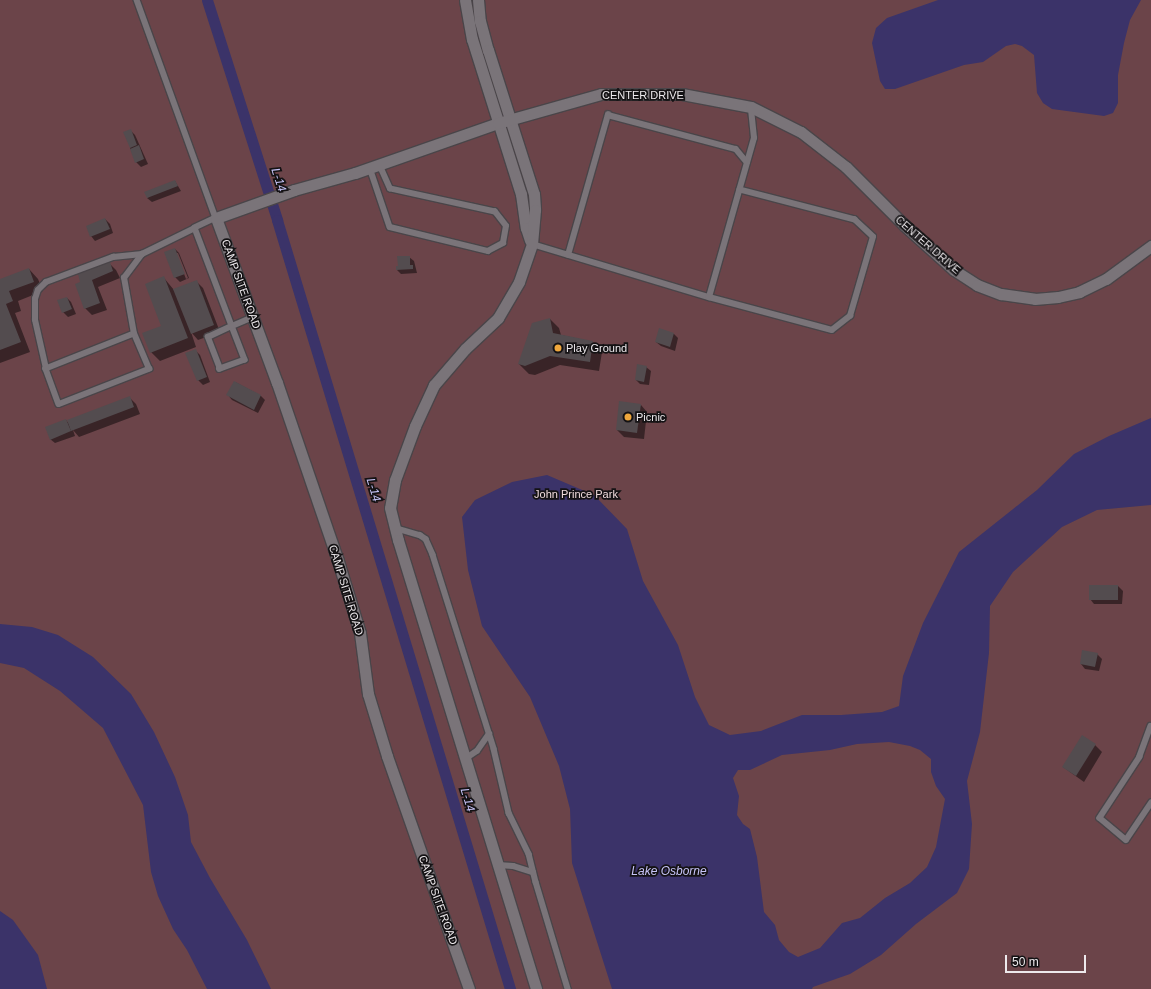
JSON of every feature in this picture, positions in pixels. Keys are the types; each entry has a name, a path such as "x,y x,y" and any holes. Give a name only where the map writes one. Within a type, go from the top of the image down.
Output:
{"street":[{"path":"465,0 472,40 521,194 526,228 532,244"},
{"path":"478,0 480,21 488,50 534,194 535,210 532,244 519,282 498,318 465,349 434,385 415,426 396,480 390,508 536,989"},
{"name":"CENTER DRIVE","path":"216,218 294,190 374,166 498,123 600,94 682,94 751,107 801,132 846,167 905,226 954,270 983,288 1002,294 1036,299 1058,297 1079,292 1106,279 1151,246"},
{"name":"CAMP SITE ROAD","path":"216,218 253,317 342,573 360,633 368,694 387,756 469,989"}],"lane":[{"path":"137,0 216,218 142,254 113,257 46,282 38,290 35,299 35,320 46,369 59,404 149,369 134,334 124,278 142,254"},
{"path":"709,297 754,138 751,107"},
{"path":"568,255 608,115 736,149 748,162"},
{"path":"374,166 390,189 495,212 506,226 503,243 488,251 390,227 374,166"},
{"path":"532,244 709,297 832,330 850,316 873,237 856,220 740,190"},
{"path":"195,228 232,326 245,360 220,369 208,337 232,326 253,317"},
{"path":"46,369 134,334"},
{"path":"395,528 416,533 426,539 429,545 489,734 509,813 513,824 527,846 533,872 568,989"},
{"path":"1151,726 1140,757 1100,818 1126,840 1151,803"},
{"path":"465,759 477,751 489,734"},
{"path":"498,865 513,866 533,872"}],"green space":[{"name":"John Prince Park","path":"0,0 1151,0 1151,989 0,989"}],"water":[{"path":"938,0 1141,0 1130,20 1124,43 1118,75 1118,103 1113,113 1104,116 1052,109 1043,103 1037,93 1034,55 1022,46 1015,44 1006,46 983,62 964,65 895,89 885,89 880,81 872,43 876,28 887,18"},
{"name":"Lake Osborne","path":"1151,418 1151,505 1097,510 1062,527 1013,572 990,606 989,653 980,732 967,781 972,824 969,869 957,893 916,924 881,955 850,974 813,987 812,989 612,989 572,863 570,809 559,766 530,697 482,626 468,570 462,517 475,500 512,482 547,475 594,495 627,529 643,581 678,645 695,697 709,725 730,735 761,731 802,715 841,715 882,712 899,706 903,676 923,623 959,552 1037,490 1074,454 1109,436","holes":["889,742 910,746 920,750 931,759 931,772 936,786 945,799 936,847 927,867 910,883 885,898 860,918 842,923 820,948 798,957 789,952 779,940 775,925 764,912 757,857 750,829 743,824 737,815 739,796 733,778 738,770 750,770 782,755 830,750 857,744"]},
{"path":"0,624 32,627 58,635 93,657 131,694 154,732 175,777 188,815 191,842 210,878 247,940 271,989 207,989 187,950 173,929 158,896 151,872 143,805 103,728 60,691 24,668 0,663"},
{"path":"0,911 13,920 38,955 47,989 0,989"}],"building":[{"path":"131,129 137,145 130,148 123,132"},
{"path":"139,145 144,159 135,163 130,149"},
{"path":"175,180 178,186 147,198 144,192"},
{"path":"105,218 110,229 90,237 86,226"},
{"path":"175,248 185,274 174,278 164,252"},
{"path":"397,256 410,256 410,265 413,265 413,269 396,270 396,266 398,266"},
{"path":"110,262 113,271 92,280 100,303 84,309 75,284 80,282 78,274"},
{"path":"29,268 34,282 9,291 13,301 6,304 21,342 0,350 0,279"},
{"path":"164,276 188,338 150,353 142,333 161,326 145,284"},
{"path":"197,280 214,325 191,334 173,289"},
{"path":"67,297 72,309 62,313 57,300"},
{"name":"Play Ground","path":"550,318 553,333 593,341 590,362 550,356 525,366 518,364 532,323"},
{"path":"659,328 674,333 670,347 655,342"},
{"path":"196,349 207,377 197,381 185,353"},
{"path":"637,364 647,366 644,382 635,380"},
{"path":"234,381 261,395 254,410 226,395"},
{"path":"130,396 134,407 71,431 67,420"},
{"name":"Picnic","path":"619,401 641,404 637,433 616,430"},
{"path":"66,419 71,431 50,440 45,427"},
{"path":"1089,585 1118,585 1118,600 1089,600"},
{"path":"1082,650 1098,653 1095,667 1080,664"},
{"path":"1082,735 1096,744 1076,776 1062,767"}],"waterway":[{"name":"L-14","path":"207,0 277,220 510,989"}],"place":[{"name":"Play Ground","path":"558,348"},
{"name":"Picnic","path":"628,417"}]}
